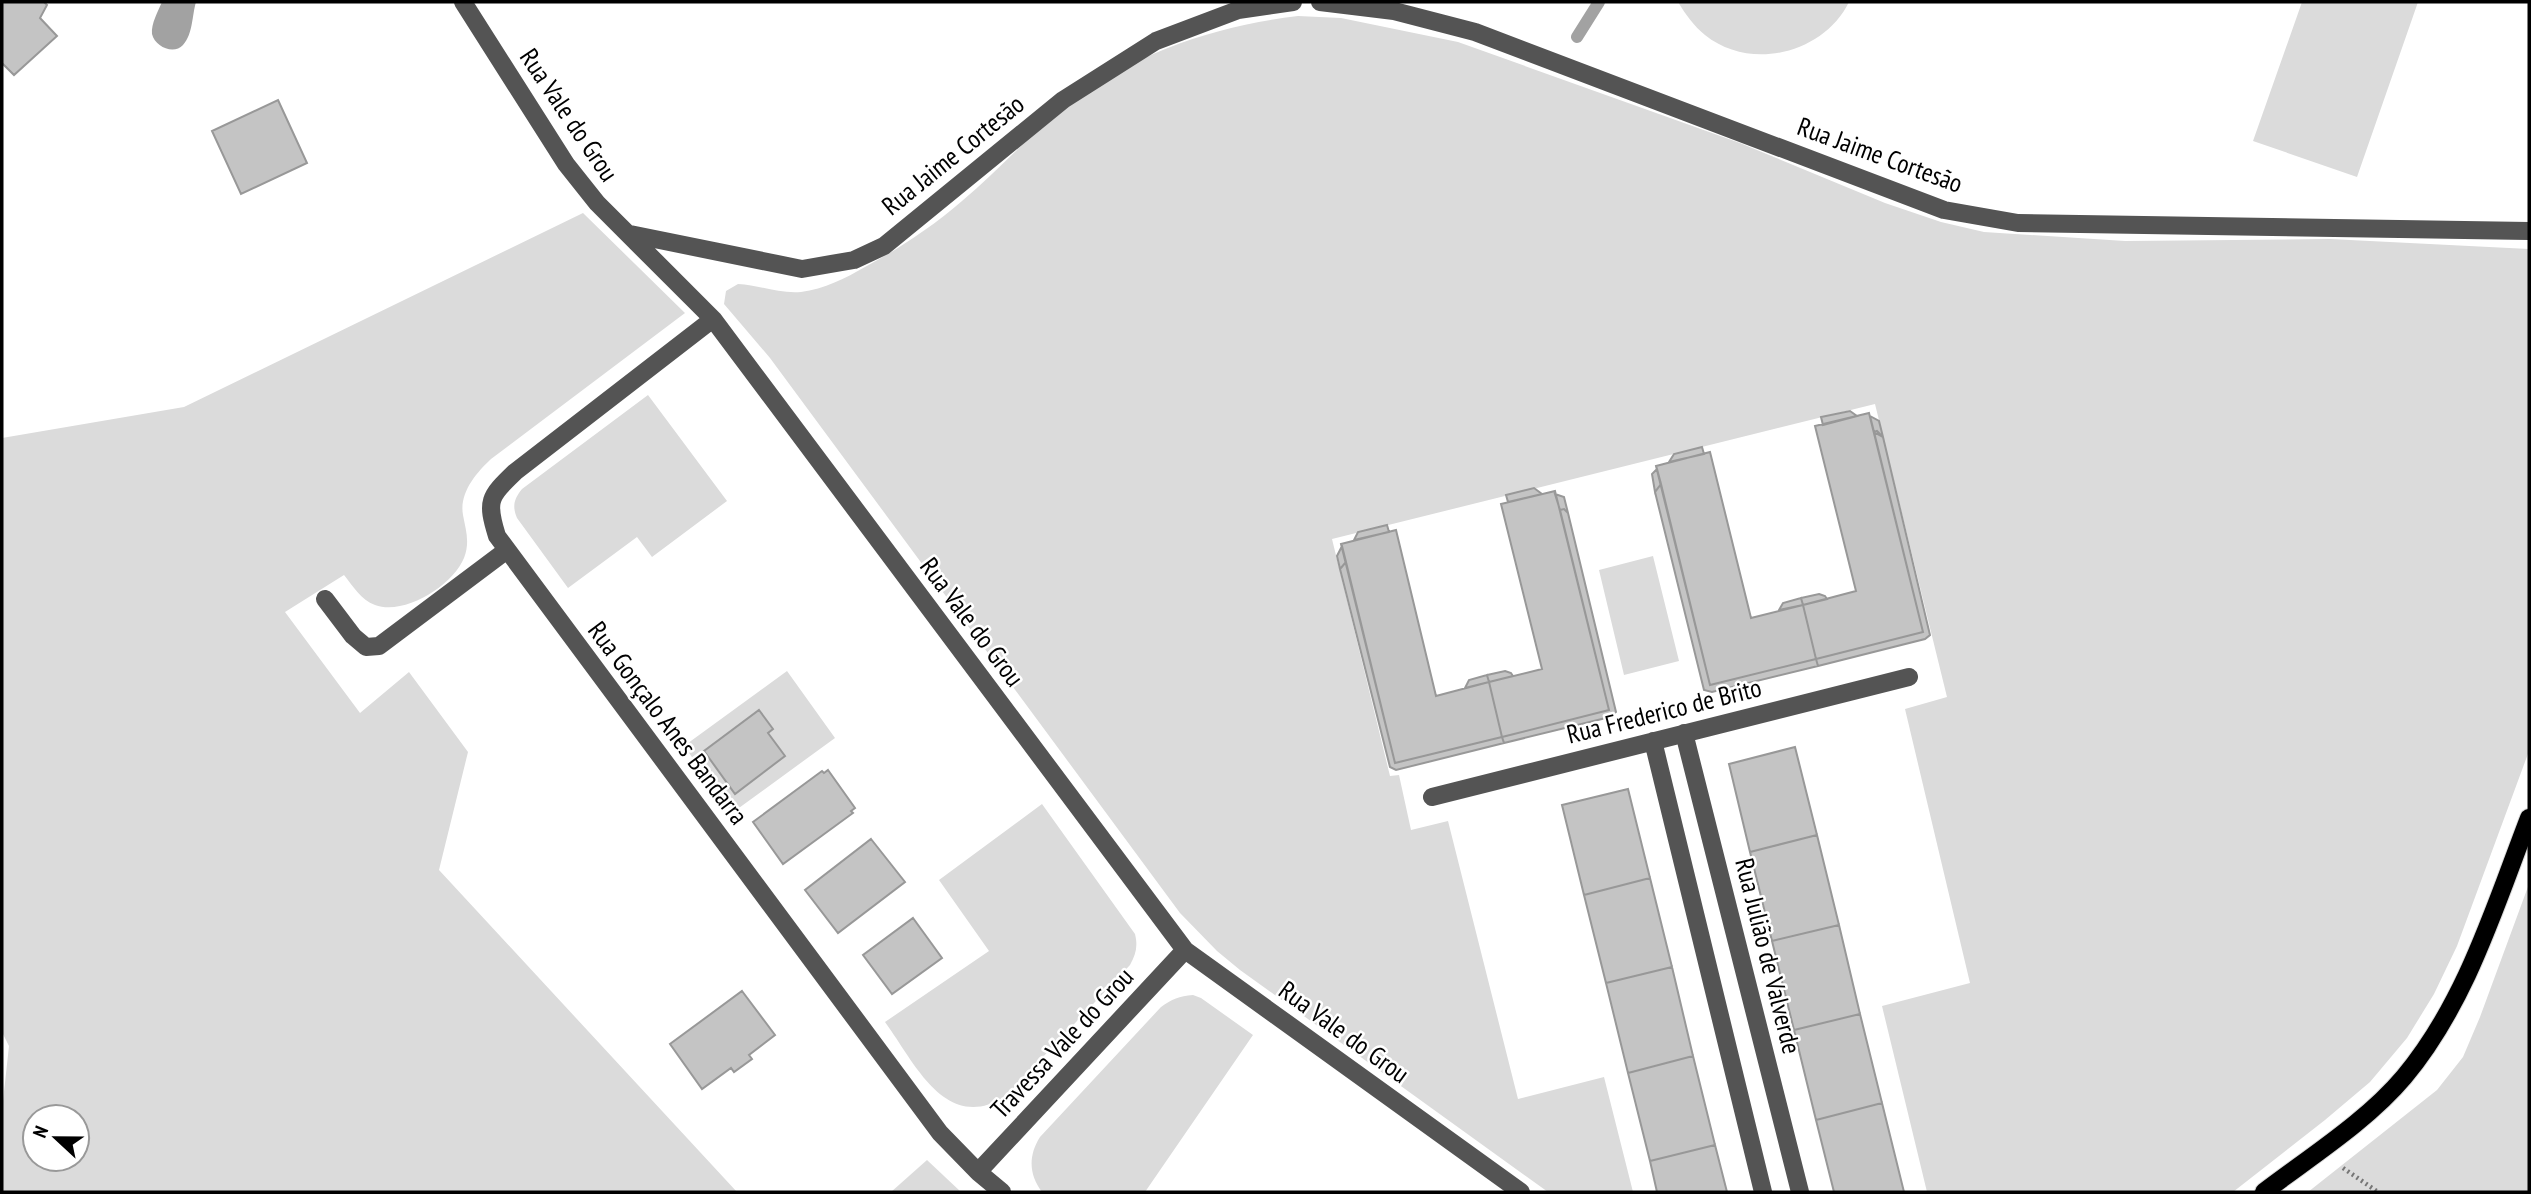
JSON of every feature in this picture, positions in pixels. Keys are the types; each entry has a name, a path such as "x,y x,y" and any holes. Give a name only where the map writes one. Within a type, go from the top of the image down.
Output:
{"main road":[{"path":"2264,1192 2367,1112 2403,1077 2436,1033 2462,986 2529,818"}],"street":[{"name":"Rua Vale do Grou","path":"463,2 566,164 597,203 713,319 1185,950 1521,1192"},
{"name":"Rua Jaime Cortesão","path":"629,234 802,269 854,260 884,246 1063,100 1156,41 1238,10 1293,2"},
{"name":"Rua Jaime Cortesão","path":"1320,2 1394,11 1475,32 1944,210 2018,223 2529,231"},
{"name":"Rua Gonçalo Anes Bandarra","path":"713,319 515,472 494,492 490,515 497,537 940,1133 1002,1192"},
{"path":"325,599 359,642 366,647 379,646 507,550"},
{"name":"Rua Frederico de Brito","path":"1432,797 1909,677"},
{"name":"Rua Julião de Valverde","path":"1684,733 1800,1192"},
{"path":"1653,741 1763,1192"},
{"name":"Travessa Vale do Grou","path":"978,1172 1185,950"}],"path":[{"path":"2322,1147 2345,1170 2378,1192"}],"shaded area":[{"path":"162,2 196,2 189,35 179,48 161,46 152,34"},
{"path":"1678,2 1849,2 1838,20 1805,45 1785,52 1764,54 1743,53 1723,46 1701,32"},
{"path":"2302,2 2418,2 2357,177 2253,141"},
{"path":"1298,16 1341,18 1458,42 1740,143 1885,203 1941,222 1984,232 2125,241 2330,239 2529,249 2529,751 2457,946 2434,994 2407,1038 2370,1082 2233,1192 1927,1192 1882,1006 1970,983 1905,709 1947,697 1875,404 1332,539 1390,776 1399,775 1411,830 1448,821 1518,1099 1604,1077 1633,1192 1548,1192 1217,951 1180,913 770,358 724,304 726,291 738,284 785,292 810,291 842,279 891,252 951,211 1072,101 1123,68 1209,34"},
{"path":"583,213 685,313 491,459 480,471 466,491 462,507 467,542 464,558 439,588 413,602 387,607 366,600 344,575 285,612 360,713 409,672 468,752 439,870 737,1192 2,1192 2,1110 9,1046 2,1032 2,438 184,407"},
{"path":"648,395 727,501 652,557 637,537 568,588 517,518 514,506 516,499 522,489"},
{"path":"1653,556 1679,661 1624,675 1599,570"},
{"path":"787,671 835,738 732,813 684,746"},
{"path":"1042,804 1135,934 1135,954 1130,965 1005,1097 984,1106 965,1106 949,1100 934,1088 920,1073 885,1022 989,951 939,880"},
{"path":"2529,884 2529,1192 2308,1192 2437,1090 2463,1057"},
{"path":"1193,995 1253,1035 1145,1192 1042,1192 1032,1172 1033,1151 1040,1137 1161,1007 1176,998"},
{"path":"927,1160 961,1192 891,1192"}],"building":[{"path":"2,2 44,2 47,5 40,18 57,36 14,75 2,63"},
{"path":"278,100 307,163 241,194 212,131"},
{"path":"1850,411 1857,416 1823,425 1821,417"},
{"path":"1869,413 1923,632 1816,659 1803,605 1856,591 1815,426"},
{"path":"1870,416 1879,421 1883,437 1874,432"},
{"path":"1877,431 1883,437 1930,635 1925,639 1818,666 1816,659 1923,632 1874,432"},
{"path":"1702,447 1704,454 1669,462 1674,454"},
{"path":"1710,452 1751,618 1803,605 1816,659 1710,685 1656,466"},
{"path":"1657,469 1661,484 1655,492 1652,474"},
{"path":"1661,484 1710,685 1816,659 1818,666 1712,692 1704,690 1655,492"},
{"path":"1534,488 1542,494 1508,502 1506,495"},
{"path":"1555,491 1609,710 1502,737 1489,682 1542,669 1501,504"},
{"path":"1555,494 1564,497 1568,513 1564,509 1560,510"},
{"path":"1564,509 1568,513 1616,712 1610,717 1504,743 1502,737 1609,710 1560,510"},
{"path":"1387,525 1389,532 1354,540 1358,532"},
{"path":"1396,530 1436,696 1489,682 1502,737 1395,763 1341,544"},
{"path":"1342,546 1346,562 1340,569 1337,556"},
{"path":"1346,562 1395,763 1502,737 1504,743 1396,770 1390,767 1340,569"},
{"path":"1819,594 1827,599 1803,605 1801,598"},
{"path":"1801,598 1803,605 1779,610 1783,603"},
{"path":"1505,671 1513,676 1489,682 1487,675"},
{"path":"1487,675 1489,682 1465,688 1469,680"},
{"path":"759,710 773,729 768,733 785,756 735,794 704,751"},
{"path":"1795,747 1817,835 1750,852 1729,764"},
{"path":"828,770 855,808 851,811 853,813 783,864 753,822 822,771 824,773"},
{"path":"1628,789 1650,878 1584,895 1562,805"},
{"path":"1817,835 1839,925 1772,941 1750,852"},
{"path":"871,839 905,882 838,933 805,890"},
{"path":"1650,878 1672,967 1606,983 1584,895"},
{"path":"913,918 942,958 892,994 863,955"},
{"path":"1839,925 1860,1014 1794,1030 1772,941"},
{"path":"1672,967 1693,1056 1628,1073 1606,983"},
{"path":"742,991 775,1035 749,1055 752,1059 734,1072 731,1068 702,1089 670,1044"},
{"path":"1860,1014 1882,1103 1816,1120 1794,1030"},
{"path":"1693,1056 1715,1145 1650,1161 1628,1073"},
{"path":"1882,1103 1904,1192 1834,1192 1816,1120"},
{"path":"1715,1145 1727,1192 1657,1192 1650,1161"}],"waterway":[{"path":"1577,37 1599,2"}]}
